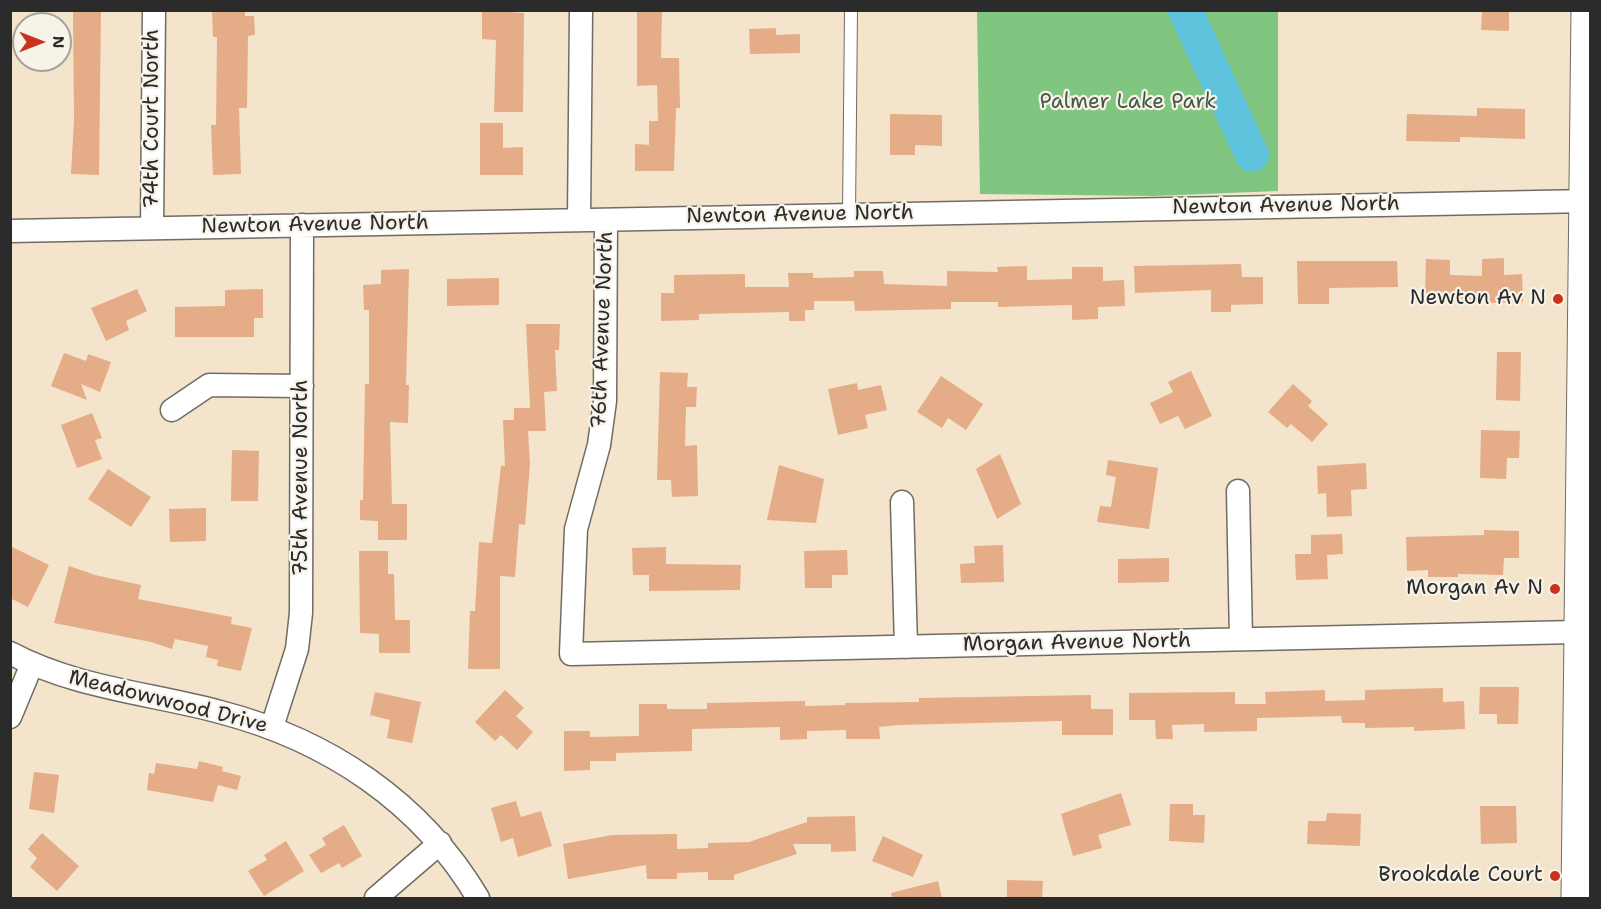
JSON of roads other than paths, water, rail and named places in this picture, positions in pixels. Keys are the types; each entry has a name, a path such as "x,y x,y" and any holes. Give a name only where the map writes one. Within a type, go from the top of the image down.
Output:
{"street":[{"name":"74th Court North","path":"152,228 154,10"},
{"path":"579,220 581,10"},
{"path":"1578,898 1586,635 1588,10"},
{"name":"Newton Avenue North","path":"10,231 1588,201"},
{"name":"76th Avenue North","path":"571,654 576,530 599,445 605,401 606,220"},
{"name":"75th Avenue North","path":"272,727 297,649 301,613 302,225"},
{"path":"172,410 208,385 302,386"},
{"path":"1238,491 1241,639"},
{"path":"902,502 906,647"},
{"name":"Morgan Avenue North","path":"571,654 1576,632 1586,635"},
{"name":"Meadowwood Drive","path":"10,653 32,664 86,684 219,711 272,727 328,753 378,784 440,843 460,867 478,898"},
{"path":"10,717 32,664"},
{"path":"376,898 440,843"}],"lane":[{"path":"849,214 851,10"}],"waterway":[{"path":"1185,10 1252,155"}],"place":[{"name":"Newton Av N","path":"1558,299"},
{"name":"Morgan Av N","path":"1555,589"},
{"name":"Brookdale Court","path":"1555,876"}],"park label":[{"name":"Palmer Lake Park","path":"1128,103"}]}
